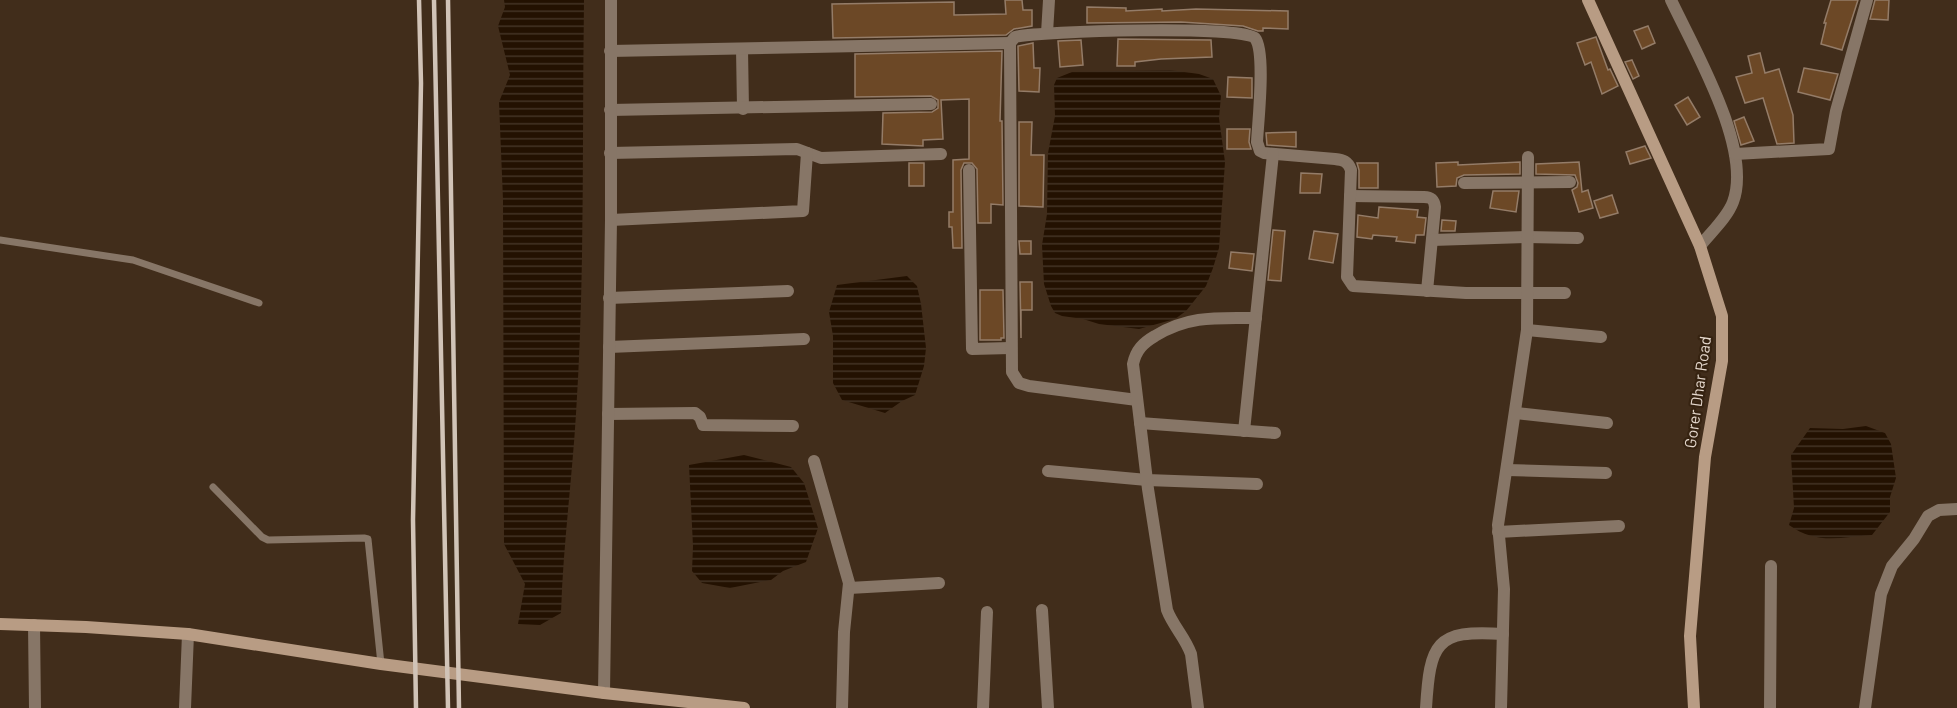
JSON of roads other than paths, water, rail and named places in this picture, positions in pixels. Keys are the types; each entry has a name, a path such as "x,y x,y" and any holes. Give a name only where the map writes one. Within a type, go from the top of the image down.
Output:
{"street":[{"path":"604,693 611,220 611,0"},
{"path":"1047,33 1049,0"},
{"name":"Gorer Dhar Road","path":"1588,0 1700,246 1720,308 1723,338 1722,361 1705,457 1690,636 1694,708"},
{"path":"1671,0 1716,96 1734,144 1736,189 1733,201 1729,210 1700,246"},
{"path":"1735,154 1829,149 1836,111 1867,0"},
{"path":"1137,399 1019,382 1012,372 1010,348 1010,43 1015,37 1047,33 1215,31 1251,35 1256,39 1261,64 1258,148 1264,153 1345,161 1351,170 1347,272 1353,286 1466,293 1565,293"},
{"path":"610,51 1010,43"},
{"path":"742,48 743,109"},
{"path":"610,110 931,104"},
{"path":"610,153 797,149 821,158 941,154"},
{"path":"611,220 803,211 807,153"},
{"path":"1244,431 1273,154"},
{"path":"1501,708 1504,575 1497,532 1527,330 1528,157"},
{"path":"969,170 972,349 1010,348"},
{"path":"1464,183 1570,182"},
{"path":"1350,196 1430,197 1435,204 1427,291"},
{"path":"1432,240 1578,238"},
{"path":"609,298 788,291"},
{"path":"1198,708 1191,654 1188,645 1170,621 1167,610 1147,480 1133,364 1135,353 1144,342 1177,324 1191,320 1256,318"},
{"path":"1527,330 1601,337"},
{"path":"609,347 804,339"},
{"path":"608,414 695,413 704,425 793,426"},
{"path":"1516,413 1607,423"},
{"path":"1140,423 1275,433"},
{"path":"814,461 849,588 844,632 842,708"},
{"path":"1507,470 1606,473"},
{"path":"1048,471 1147,480 1257,484"},
{"path":"1865,708 1881,594 1886,578 1928,516 1939,510 1957,509"},
{"path":"1497,532 1619,526"},
{"path":"1770,708 1771,566"},
{"path":"849,588 939,583"},
{"path":"1042,610 1048,708"},
{"path":"983,708 987,612"},
{"path":"0,624 188,634 604,693 744,708"},
{"path":"34,625 35,708"},
{"path":"1426,708 1431,661 1445,641 1467,632 1503,634"},
{"path":"184,708 188,634"}],"lane":[{"path":"0,240 133,261 259,303"},
{"path":"213,487 262,537 268,540 368,539 381,663"}],"railway":[{"path":"416,708 413,520 421,83 419,0"},
{"path":"434,0 448,708"},
{"path":"448,0 459,708"}]}
